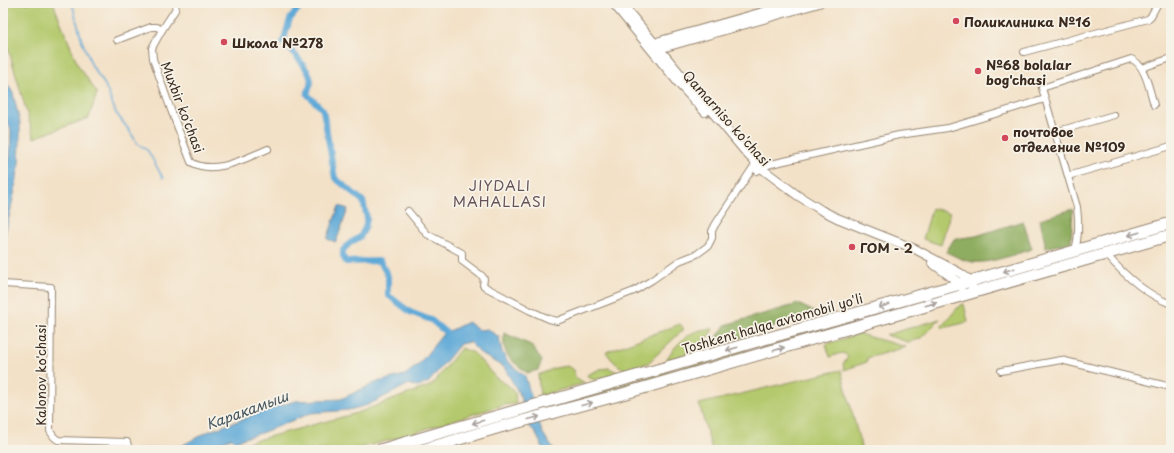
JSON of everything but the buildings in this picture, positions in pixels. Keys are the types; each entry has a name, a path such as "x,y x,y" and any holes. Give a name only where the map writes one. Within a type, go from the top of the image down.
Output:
{"highway":[{"name":"Toshkent halqa avtomobil yo'li","path":"380,450 517,417 550,414 757,355 967,288 1039,261 1171,223"},
{"name":"Toshkent halqa avtomobil yo'li","path":"422,450 451,446 546,403 754,342 967,288 1042,272 1171,235"},
{"path":"1075,251 1078,262"},
{"path":"1039,261 1042,272"},
{"path":"754,342 757,355"}],"main road":[{"name":"Qamarniso ko'chasi","path":"613,3 656,48"},
{"name":"Qamarniso ko'chasi","path":"621,3 656,48 687,93 757,167 796,198 837,218 915,249 960,273 967,288"},
{"path":"656,48 660,41 795,3"},
{"path":"656,48 819,3"}],"street":[{"name":"Muxbir ko'chasi","path":"176,3 175,10 152,48 153,59 168,104 191,162 197,166 204,167 225,166 268,149"},
{"path":"1024,52 1148,19 1158,3"},
{"path":"117,40 151,27 162,30"},
{"path":"1142,68 1171,58"},
{"path":"1075,251 1078,222 1077,207 1042,88 1131,59 1142,68 1154,105"},
{"path":"408,211 427,234 462,253 462,261 482,276 484,279 483,285 487,288 548,319 557,321 634,291 678,261 697,254 708,246 712,238 712,231 715,225 757,167 899,135 948,128 1045,99"},
{"path":"1055,132 1114,115"},
{"path":"1068,176 1171,146"},
{"path":"1106,254 1139,287 1171,304"},
{"name":"Kalonov ko'chasi","path":"4,284 51,287 50,431 54,437 58,440 128,446"},
{"path":"1001,371 1061,360 1171,387"}],"green space":[{"path":"3,3 54,3 78,65 97,93 89,118 34,138 3,30"},
{"path":"932,208 950,213 941,245 923,239"},
{"path":"1073,209 1071,242 1046,248 1040,219"},
{"path":"1023,221 1032,249 987,262 966,261 946,252 954,239 976,236"},
{"path":"954,289 955,292 762,348 761,344"},
{"path":"798,304 817,313 711,347 725,325"},
{"path":"964,304 968,322 943,328 942,326 960,305"},
{"path":"940,319 920,339 908,342 886,335"},
{"path":"680,324 684,329 648,363 626,370 615,363 606,352"},
{"path":"713,329 700,350 666,360 675,347 692,333 699,330"},
{"path":"504,333 531,345 542,361 538,370 527,373 508,356 504,347"},
{"path":"859,334 906,347 867,358 867,362 844,370 843,364 848,357 842,353 830,357 826,344"},
{"path":"461,348 474,353 496,378 508,385 515,393 516,404 503,405 387,441 352,450 210,450 242,444 357,413 432,385"},
{"path":"746,349 747,352 567,404 566,401"},
{"path":"567,366 574,370 575,377 585,383 540,396 538,375 555,368"},
{"path":"609,368 619,373 595,380 589,378 587,375 600,369"},
{"path":"841,370 862,450 712,450 699,404"},
{"path":"506,418 507,422 410,450 396,450"}],"water":[{"path":"3,77 13,93 20,123 20,142 19,164 15,190 3,244 3,188 10,156 11,130 3,111"},
{"path":"339,206 348,209 336,242 327,239"},
{"path":"468,322 479,330 487,329 499,337 502,352 508,362 525,376 542,432 554,450 544,450 535,432 527,424 521,397 504,367 481,354 469,342 460,344 429,382 418,387 409,384 368,405 349,410 311,413 261,433 235,441 231,438 214,445 182,450 136,450 181,446 207,432 268,409 295,401 341,399 377,382 405,375 418,365 443,334"}],"waterway":[{"path":"72,3 82,41 92,66 105,85 116,113 137,143 148,151 163,178"},
{"path":"303,3 290,19 283,42 300,60 308,72 311,85 307,94 323,110 335,178 363,201 367,218 365,228 360,237 350,243 343,250 343,256 346,262 380,261 388,276 388,295 410,312 431,320 450,336"}],"place":[{"name":"Поликлиника №16","path":"956,21"},
{"name":"Школа №278","path":"224,42"},
{"name":"№68 bolalar bog'chasi","path":"978,71"},
{"name":"почтовое отделение №109","path":"1005,138"},
{"name":"ГОМ - 2","path":"852,247"}],"district":[{"name":"JIYDALI MAHALLASI","path":"500,194"}],"water label":[{"name":"Каракамыш","path":"247,410"}]}
